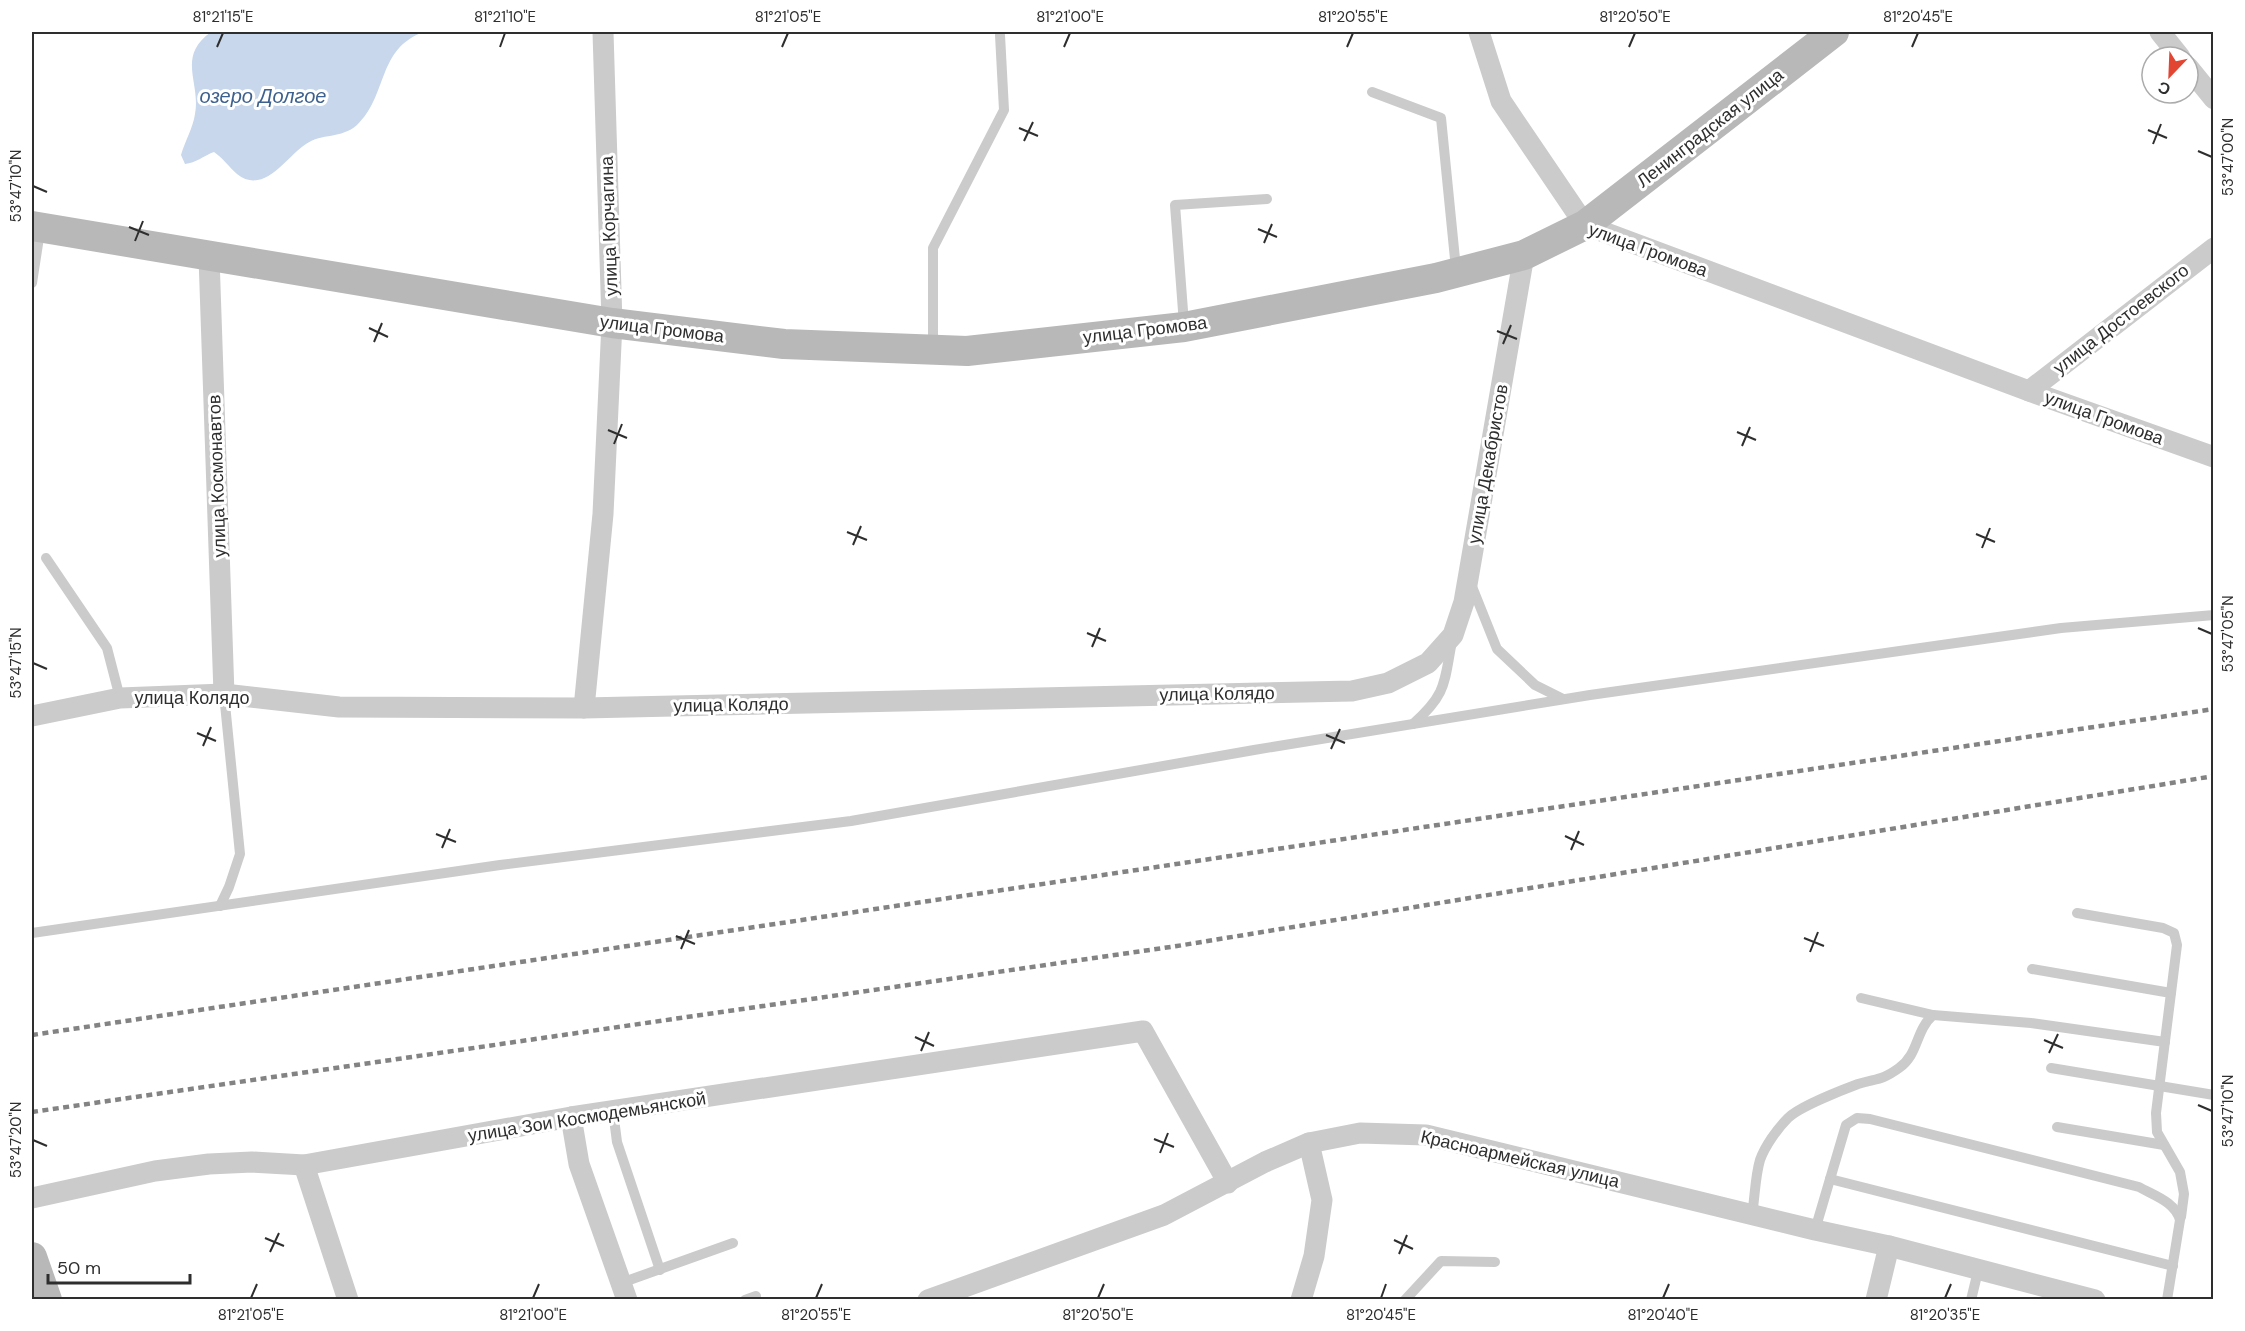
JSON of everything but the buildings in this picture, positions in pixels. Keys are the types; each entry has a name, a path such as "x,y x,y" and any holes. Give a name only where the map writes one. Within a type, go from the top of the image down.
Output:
{"street":[{"name":"улица Корчагина","path":"584,708 603,514 612,323 603,32"},
{"path":"1479,32 1501,101 1586,225"},
{"name":"Ленинградская улица","path":"1586,225 1834,32"},
{"path":"2160,32 2170,45"},
{"path":"2200,82 2214,99"},
{"name":"улица Громова","path":"36,226 208,257 612,323 784,344 967,351 1184,327 1456,273 1524,255 1586,225 2029,391 2214,457"},
{"name":"улица Достоевского","path":"2029,391 2214,248"},
{"name":"улица Декабристов","path":"1428,663 1453,635 1464,602 1524,255"},
{"name":"улица Космонавтов","path":"208,257 225,694"},
{"name":"улица Колядо","path":"32,716 120,698 225,694 339,707 584,708 1352,691 1388,683 1428,663"},
{"name":"улица Зои Космодемьянской","path":"32,1198 155,1171 209,1164 252,1162 304,1165 571,1117 1143,1031 1228,1183"},
{"path":"571,1117 579,1164 624,1291"},
{"name":"Красноармейская улица","path":"928,1299 1164,1215 1265,1162 1309,1143 1360,1133 1426,1135 1889,1246 1978,1271 2095,1299"},
{"path":"1301,1299 1314,1256 1322,1200 1309,1143"},
{"path":"304,1165 348,1299"},
{"path":"1876,1299 1889,1246"},
{"path":"32,1257 42,1298"}],"lane":[{"path":"933,350 933,248 1004,110 1000,35"},
{"path":"1372,92 1441,118 1456,273"},
{"path":"1184,327 1175,206 1267,199"},
{"path":"32,283 36,226"},
{"path":"46,558 107,648 120,698"},
{"path":"1468,578 1497,649 1535,685 1563,699"},
{"path":"32,933 500,865 852,821 1563,699 2061,628 2214,615"},
{"path":"1412,724 1432,706 1443,690 1453,635"},
{"path":"219,906 229,887 240,854 225,694"},
{"path":"2077,913 2163,928 2174,933 2177,945 2156,1113 2157,1132 2180,1172 2184,1194 2167,1299"},
{"path":"2032,969 2171,993"},
{"path":"1861,998 1933,1015 2031,1023 2165,1042"},
{"path":"1752,1215 1760,1161 1772,1138 1789,1117 1858,1084 1882,1079 1903,1065 1914,1051 1924,1023 1933,1015"},
{"path":"2051,1068 2214,1095"},
{"path":"613,1111 617,1142 660,1270"},
{"path":"1815,1230 1846,1125 1857,1118 1870,1119 2139,1187 2173,1205 2178,1211 2180,1220"},
{"path":"2057,1127 2164,1145"},
{"path":"1830,1179 2173,1266"},
{"path":"624,1291 660,1270 733,1244"},
{"path":"1405,1299 1441,1261 1495,1262"},
{"path":"1971,1299 1978,1271"},
{"path":"745,1299 756,1296"}],"water":[{"name":"озеро Долгое","path":"211,32 424,32 409,39 398,49 390,61 367,113 357,125 345,132 318,138 306,144 266,177 247,180 237,174 214,152 185,164 181,155 195,114 192,60 201,41"}],"railway":[{"path":"32,1035 2214,709"},
{"path":"32,1112 1177,946 2214,776"}]}
